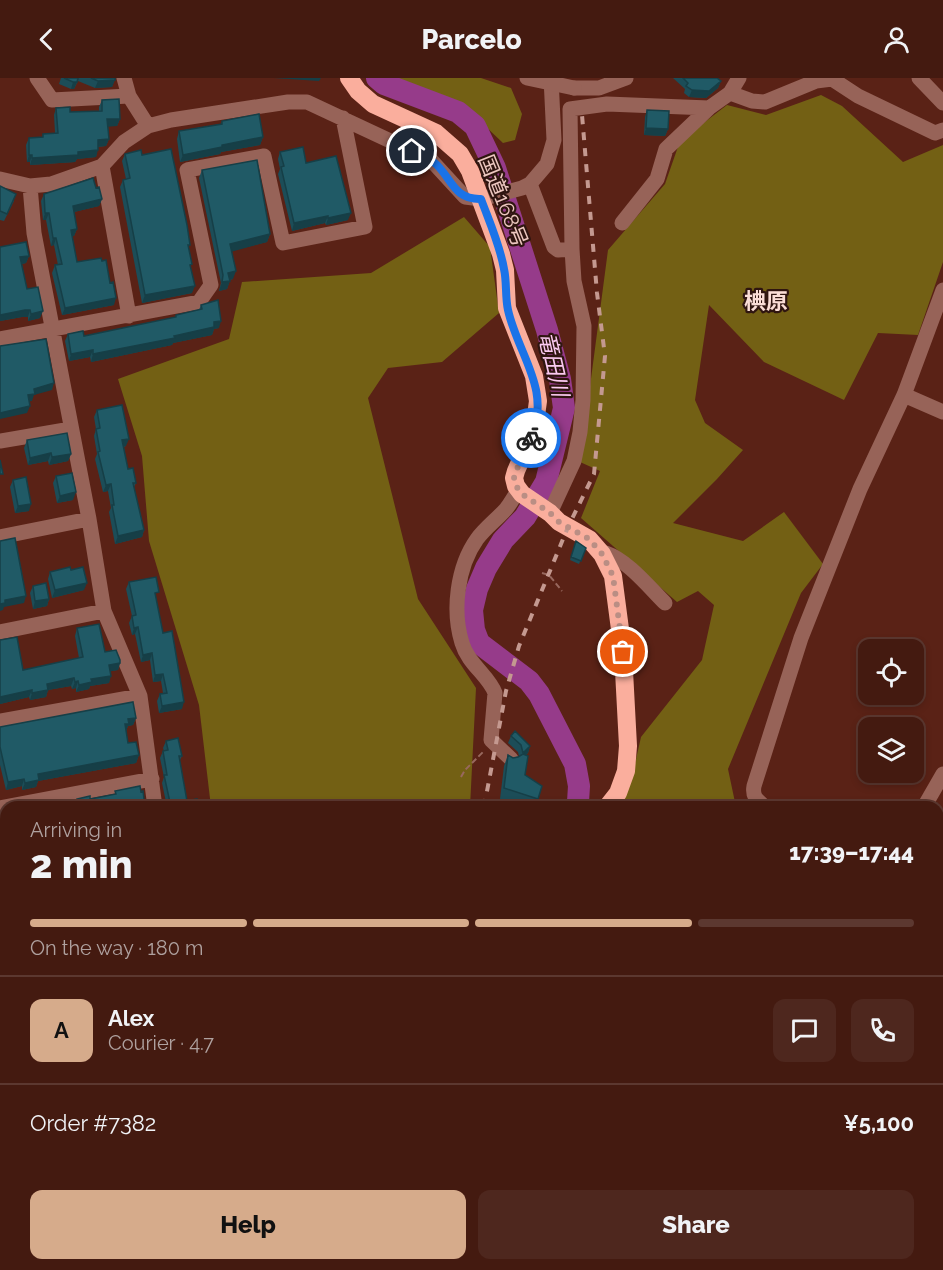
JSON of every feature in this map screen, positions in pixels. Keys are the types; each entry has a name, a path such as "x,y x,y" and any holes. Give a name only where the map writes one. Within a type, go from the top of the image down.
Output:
{"highway":[{"name":"国道168号","path":"349,78 358,91 373,104 436,133 448,142 460,154 486,197 501,254 509,315 536,388 538,401 534,430 514,478 520,492"},
{"path":"520,492 559,522 589,539 602,554 613,576 628,707 628,746 626,771 618,793 612,801"}],"street":[{"path":"124,78 129,96 148,126"},
{"path":"527,78 574,88 599,88 627,78"},
{"path":"0,179 30,186 51,184 102,166 124,142 148,126 171,120 288,102 307,102 431,160 465,197 486,197 526,186 547,164 552,152 555,126 551,78"},
{"path":"622,223 657,179 666,149 709,108 730,93 739,78"},
{"path":"919,78 943,103"},
{"path":"730,93 765,102 816,81 832,79 858,96 935,133 943,130"},
{"path":"43,81 52,100 129,96"},
{"path":"546,510 574,461 583,400 584,326 574,281 570,109 607,104 709,108"},
{"path":"0,339 199,302 210,285 187,170 264,156 283,243 364,227 343,118"},
{"path":"102,166 129,316"},
{"path":"30,186 34,233 89,519 104,611 140,696 154,801"},
{"path":"526,186 554,247 558,250 572,249"},
{"path":"758,801 753,794 754,786 801,638 860,489 904,395 943,290"},
{"path":"904,395 943,412"},
{"path":"0,441 70,429"},
{"path":"511,759 491,740 495,693 492,686 473,666 462,644 457,617 458,592 467,557 486,527 507,508 520,492"},
{"path":"0,537 89,519"},
{"path":"602,554 606,553 616,557 665,603"},
{"path":"0,632 104,611"},
{"path":"0,721 140,696"},
{"path":"928,801 943,776"},
{"path":"37,801 152,779"}],"path":[{"path":"542,573 549,575 562,591"},
{"path":"461,777 491,740"}],"shaded area":[{"path":"384,78 481,78 511,88 522,114 515,140 503,143 463,105"},
{"path":"821,95 842,106 903,162 943,145 943,262 918,335 878,333 844,400 764,362 709,305 695,400 705,423 743,450 673,523 743,541 784,512 823,564 801,593 728,769 735,801 618,801 632,777 641,737 702,660 714,605 698,591 677,602 581,518 600,471 580,462 608,250 665,184 680,141 727,105 766,115"},
{"path":"464,217 490,247 499,313 442,362 388,368 368,398 418,599 476,688 470,801 210,801 199,705 149,541 142,456 118,379 229,339 242,282 371,273"}],"building":[{"path":"64,78 78,78 77,82 73,82"},
{"path":"91,78 115,78 115,80 98,81"},
{"path":"683,78 717,78 721,81 709,91 692,90 686,86 688,83"},
{"path":"119,99 120,119 107,119 109,139 98,140 98,150 78,152 78,155 32,158 32,155 29,155 29,138 58,133 56,108 70,107 70,112 102,111 102,100"},
{"path":"647,110 669,111 668,129 646,128"},
{"path":"259,114 263,137 183,155 179,131 222,124 222,121"},
{"path":"303,147 306,163 336,156 351,213 294,223 281,167 284,166 280,152"},
{"path":"171,149 187,225 192,264 190,265 195,286 145,295 123,180 130,178 125,154 141,150 142,155"},
{"path":"257,160 270,234 230,244 236,271 228,273 230,281 222,282 223,275 202,170"},
{"path":"93,178 96,188 99,187 102,199 73,206 77,229 71,230 77,262 101,258 102,261 106,260 110,283 113,282 116,298 65,308 55,265 62,264 56,238 53,238 49,213 45,213 44,194"},
{"path":"0,186 16,194 7,214 0,211"},
{"path":"26,242 29,256 20,257 27,289 38,287 43,311 31,314 30,310 25,310 0,315 0,247"},
{"path":"218,300 221,321 214,322 214,327 174,336 175,338 93,354 93,350 71,354 68,334 83,331 84,336 176,317 176,315 202,309 201,305"},
{"path":"46,339 54,383 34,389 35,394 28,395 30,406 0,413 0,346"},
{"path":"122,405 129,439 122,440 128,469 133,468 136,483 133,483 144,530 118,536 112,505 114,505 111,484 106,485 98,452 100,451 96,429 100,428 97,410"},
{"path":"67,433 71,454 52,457 51,453 30,458 27,440"},
{"path":"72,473 76,492 60,496 56,476"},
{"path":"26,477 31,504 18,506 13,480"},
{"path":"15,538 26,596 5,600 5,603 0,604 0,541"},
{"path":"576,541 586,548 581,561 571,557"},
{"path":"70,567 71,570 83,567 87,583 55,590 50,572"},
{"path":"156,577 159,592 155,593 163,633 172,631 184,702 162,706 160,694 167,693 163,674 155,675 152,653 143,655 138,627 134,628 132,616 136,615 129,582"},
{"path":"46,583 49,599 35,601 33,586"},
{"path":"99,624 105,652 116,650 120,660 120,663 109,665 111,676 91,679 92,682 79,685 74,678 47,684 48,690 32,693 32,690 0,697 0,640 17,637 23,670 83,657 77,628"},
{"path":"133,702 136,718 128,719 129,724 125,724 128,743 136,742 139,755 38,774 39,780 25,783 24,779 8,782 0,747 0,727"},
{"path":"515,731 530,746 523,753 521,745 511,736"},
{"path":"178,738 187,801 170,801 164,775 167,775 163,751 168,750 166,741"},
{"path":"523,754 528,756 525,775 542,786 538,799 504,788 508,755 513,758"},
{"path":"140,786 144,801 78,801 77,799 116,794 115,791"}],"waterway":[{"name":"竜田川","path":"377,78 384,84 458,112 475,126 495,168 547,330 560,379 564,408 546,482 525,517 503,540 486,568 477,589 472,610 474,630 479,643 529,681 539,694 575,764 579,786 578,801"}],"railway":[{"path":"485,801 506,691 519,646 568,527 594,474 605,356 597,293 582,115"}],"way so far":[{"path":"531,438 516,471 514,478 516,486 522,494 550,513 553,518 589,539 609,564 613,576 623,652"}],"district":[{"name":"椣原","path":"766,301"}],"route":[{"path":"412,151 438,166 455,189 465,197 481,199 505,270 507,308 511,322 534,376 538,401 531,438"}]}
